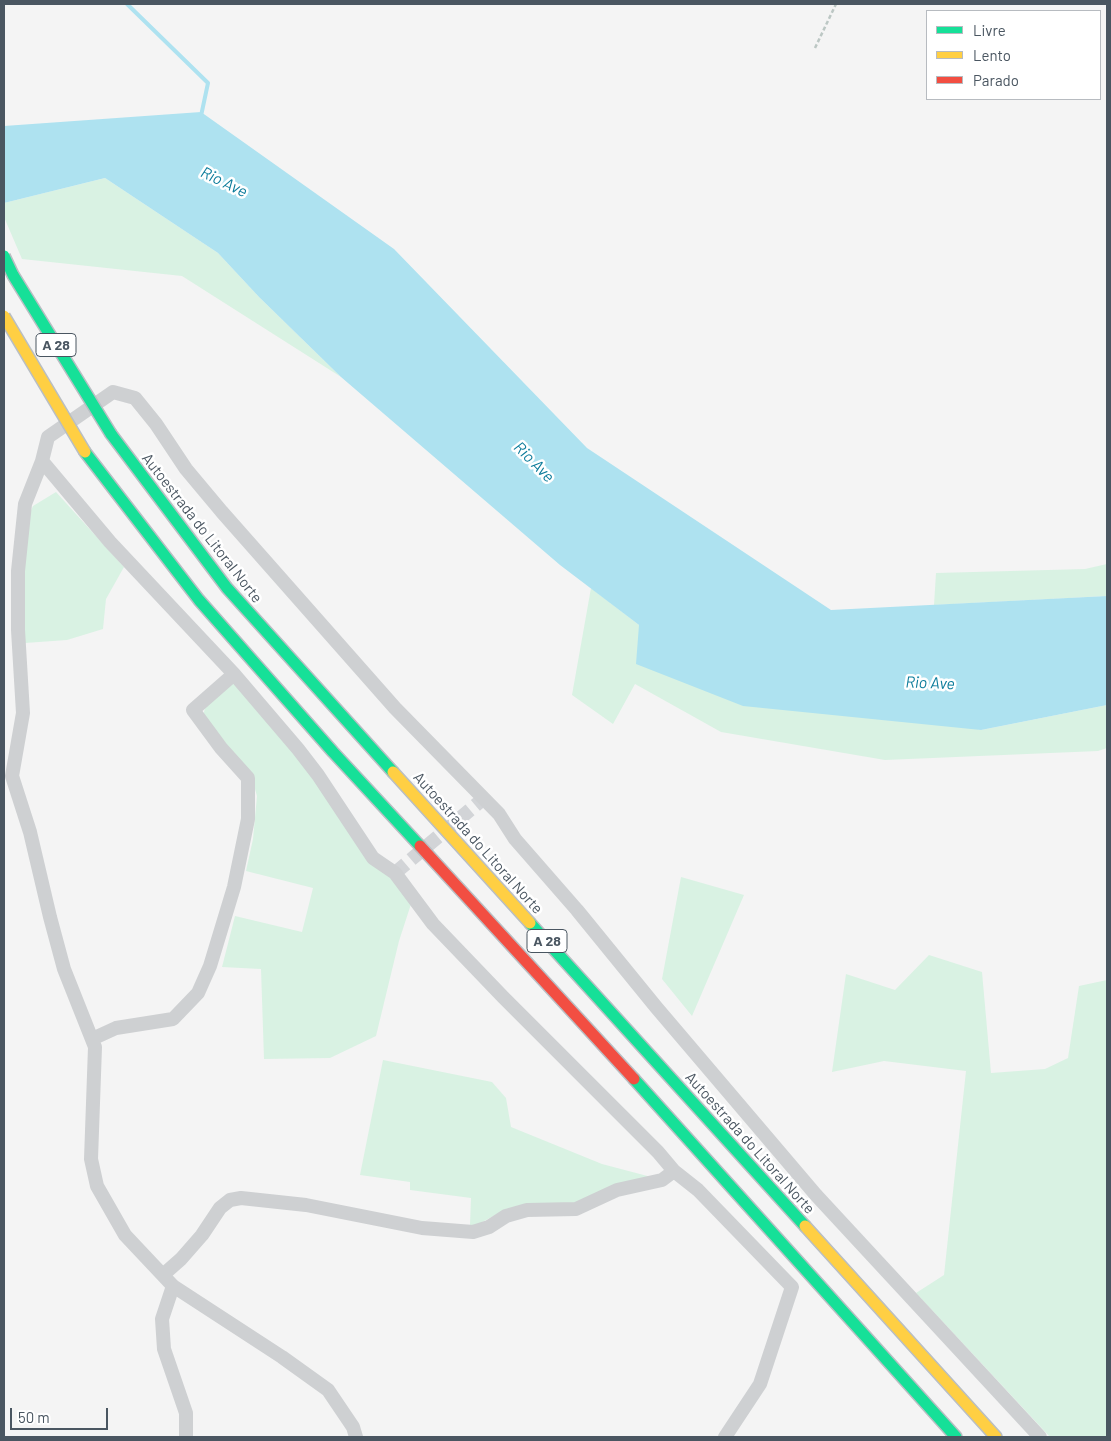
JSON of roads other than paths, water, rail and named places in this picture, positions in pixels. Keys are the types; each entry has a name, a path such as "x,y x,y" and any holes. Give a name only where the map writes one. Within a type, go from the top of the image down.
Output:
{"highway":[{"name":"Autoestrada do Litoral Norte","path":"4,256 13,275 111,434 227,588 996,1437"},
{"name":"A 28","path":"4,316 85,452 199,600 326,745 575,1014 956,1437"}],"street":[{"path":"356,1437 353,1427 328,1390 168,1280 125,1235 97,1186 91,1160 95,1047 64,969 30,832 12,776 24,713 18,630 18,571 26,504 42,461 48,437 113,392 134,398 156,424 186,469 222,512 395,708 499,814 515,840 578,910 656,1007 816,1195 1040,1437"},
{"path":"42,461 110,542 234,674 313,768 373,858 395,873 433,924 503,997 658,1152 674,1171 698,1190 792,1287 760,1384 725,1437"},
{"path":"92,1039 116,1028 173,1019 198,993 210,966 234,886 248,819 248,778 221,748 193,710 234,674"},
{"path":"186,1437 186,1413 164,1350 162,1319 168,1280 220,1208 230,1200 241,1198 306,1205 422,1228 473,1232 489,1226 506,1216 527,1210 576,1209 617,1190 662,1180 674,1171"}],"water":[{"name":"Rio Ave","path":"201,112 394,249 587,448 831,610 1107,596 1107,705 981,730 743,706 636,664 639,625 560,565 341,377 259,297 218,253 105,178 4,203 4,126"}],"waterway":[{"path":"127,4 208,83 201,116"}],"tunnel":[{"path":"395,873 483,799"}]}
